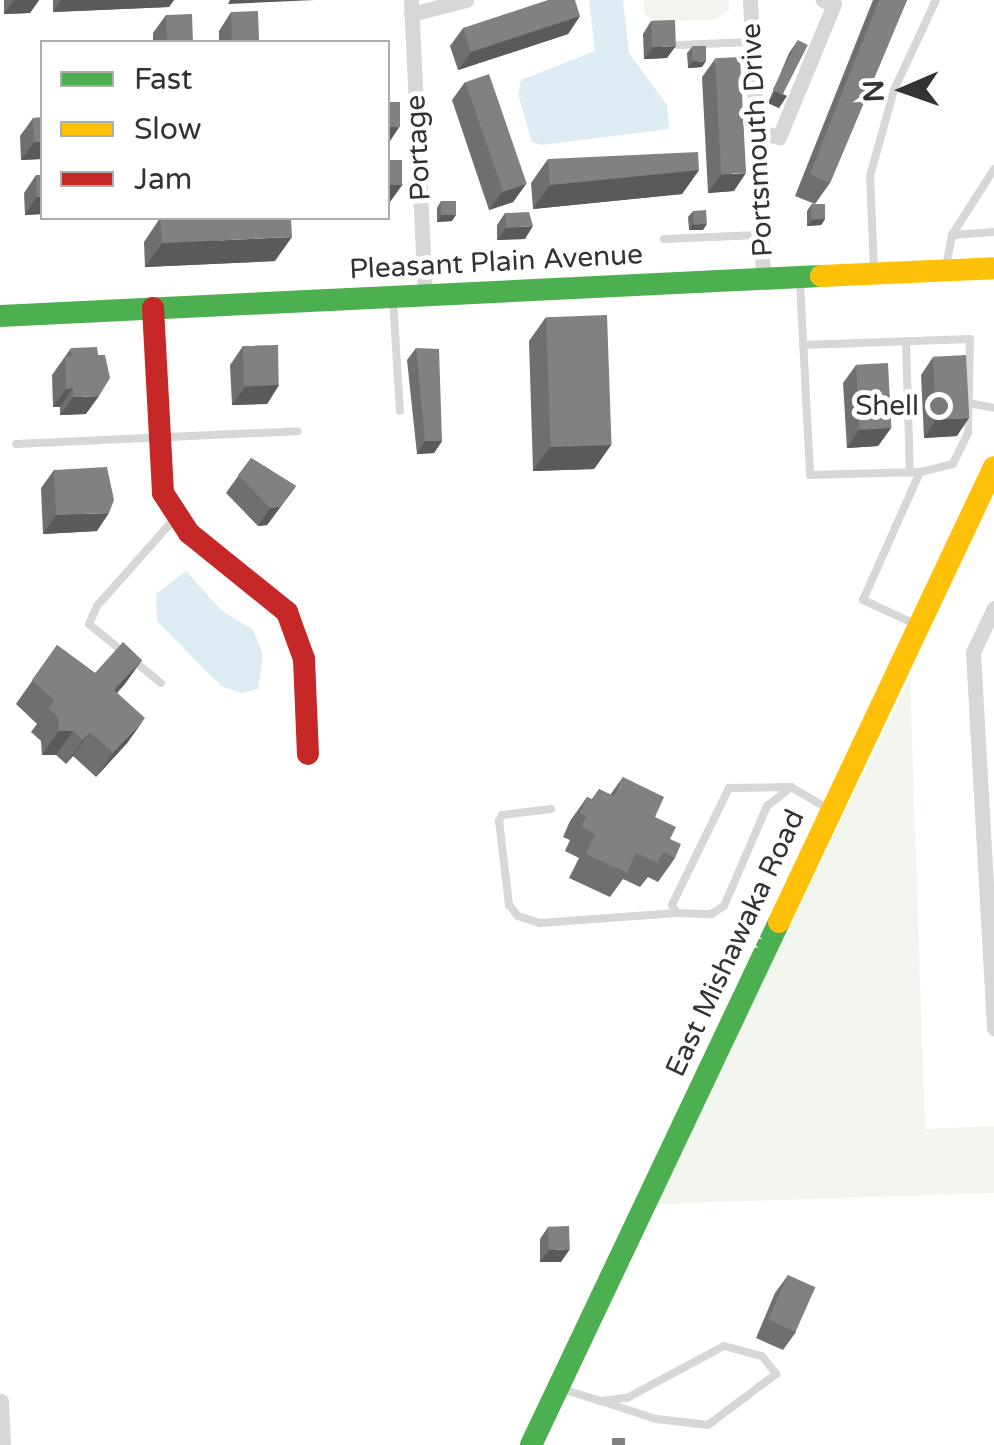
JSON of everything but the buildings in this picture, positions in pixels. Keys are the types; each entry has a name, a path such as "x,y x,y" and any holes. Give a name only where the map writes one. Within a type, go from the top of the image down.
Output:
{"street":[{"path":"411,7 466,0"},
{"name":"Portsmouth Drive","path":"750,0 763,280"},
{"path":"756,131 780,137 834,4 823,0"},
{"name":"Portage","path":"411,7 425,295"},
{"name":"Pleasant Plain Avenue","path":"0,316 994,268"},
{"path":"153,308 157,439 163,492 175,518 286,612 304,660 308,754"},
{"name":"East Mishawaka Road","path":"531,1445 994,467"},
{"path":"994,608 973,652 994,1028"},
{"path":"1,1401 3,1445"}],"lane":[{"path":"875,274 870,176 894,90 936,0"},
{"path":"678,44 752,42"},
{"path":"946,271 952,234 994,168"},
{"path":"952,234 994,232"},
{"path":"664,239 761,235"},
{"path":"800,278 803,345 810,475 915,472 953,464 968,433 970,338 803,345"},
{"path":"392,297 400,410"},
{"path":"906,341 915,472 863,600 919,626"},
{"path":"969,403 994,408"},
{"path":"16,444 298,431"},
{"path":"161,683 89,624 96,606 175,518"},
{"path":"677,913 672,904 730,788 791,787 831,810"},
{"path":"552,809 502,815 499,821 509,905 518,916 540,923 677,913 692,917 724,906 767,806 791,787"},
{"path":"558,1387 573,1397 602,1401 656,1419 708,1425 776,1374 762,1356 724,1346 626,1398 602,1401"}],"shaded area":[{"path":"589,0 623,0 629,53 667,105 669,129 542,145 532,142 518,94 521,80 595,51"},
{"path":"644,0 729,0 729,10 717,19 657,22 644,14"},
{"path":"186,571 221,610 253,630 263,655 258,689 241,693 221,686 157,621 156,594"},
{"path":"910,678 925,1129 994,1126 994,1193 655,1204"}],"traffic: fast":[{"path":"0,316 821,276"},
{"path":"531,1445 779,922"}],"traffic: slow":[{"path":"821,276 994,268"},
{"path":"779,922 994,467"}],"traffic: jam":[{"path":"153,308 163,493 189,533 287,612 304,659 308,754"}],"place":[{"name":"Shell","path":"939,406"}]}
